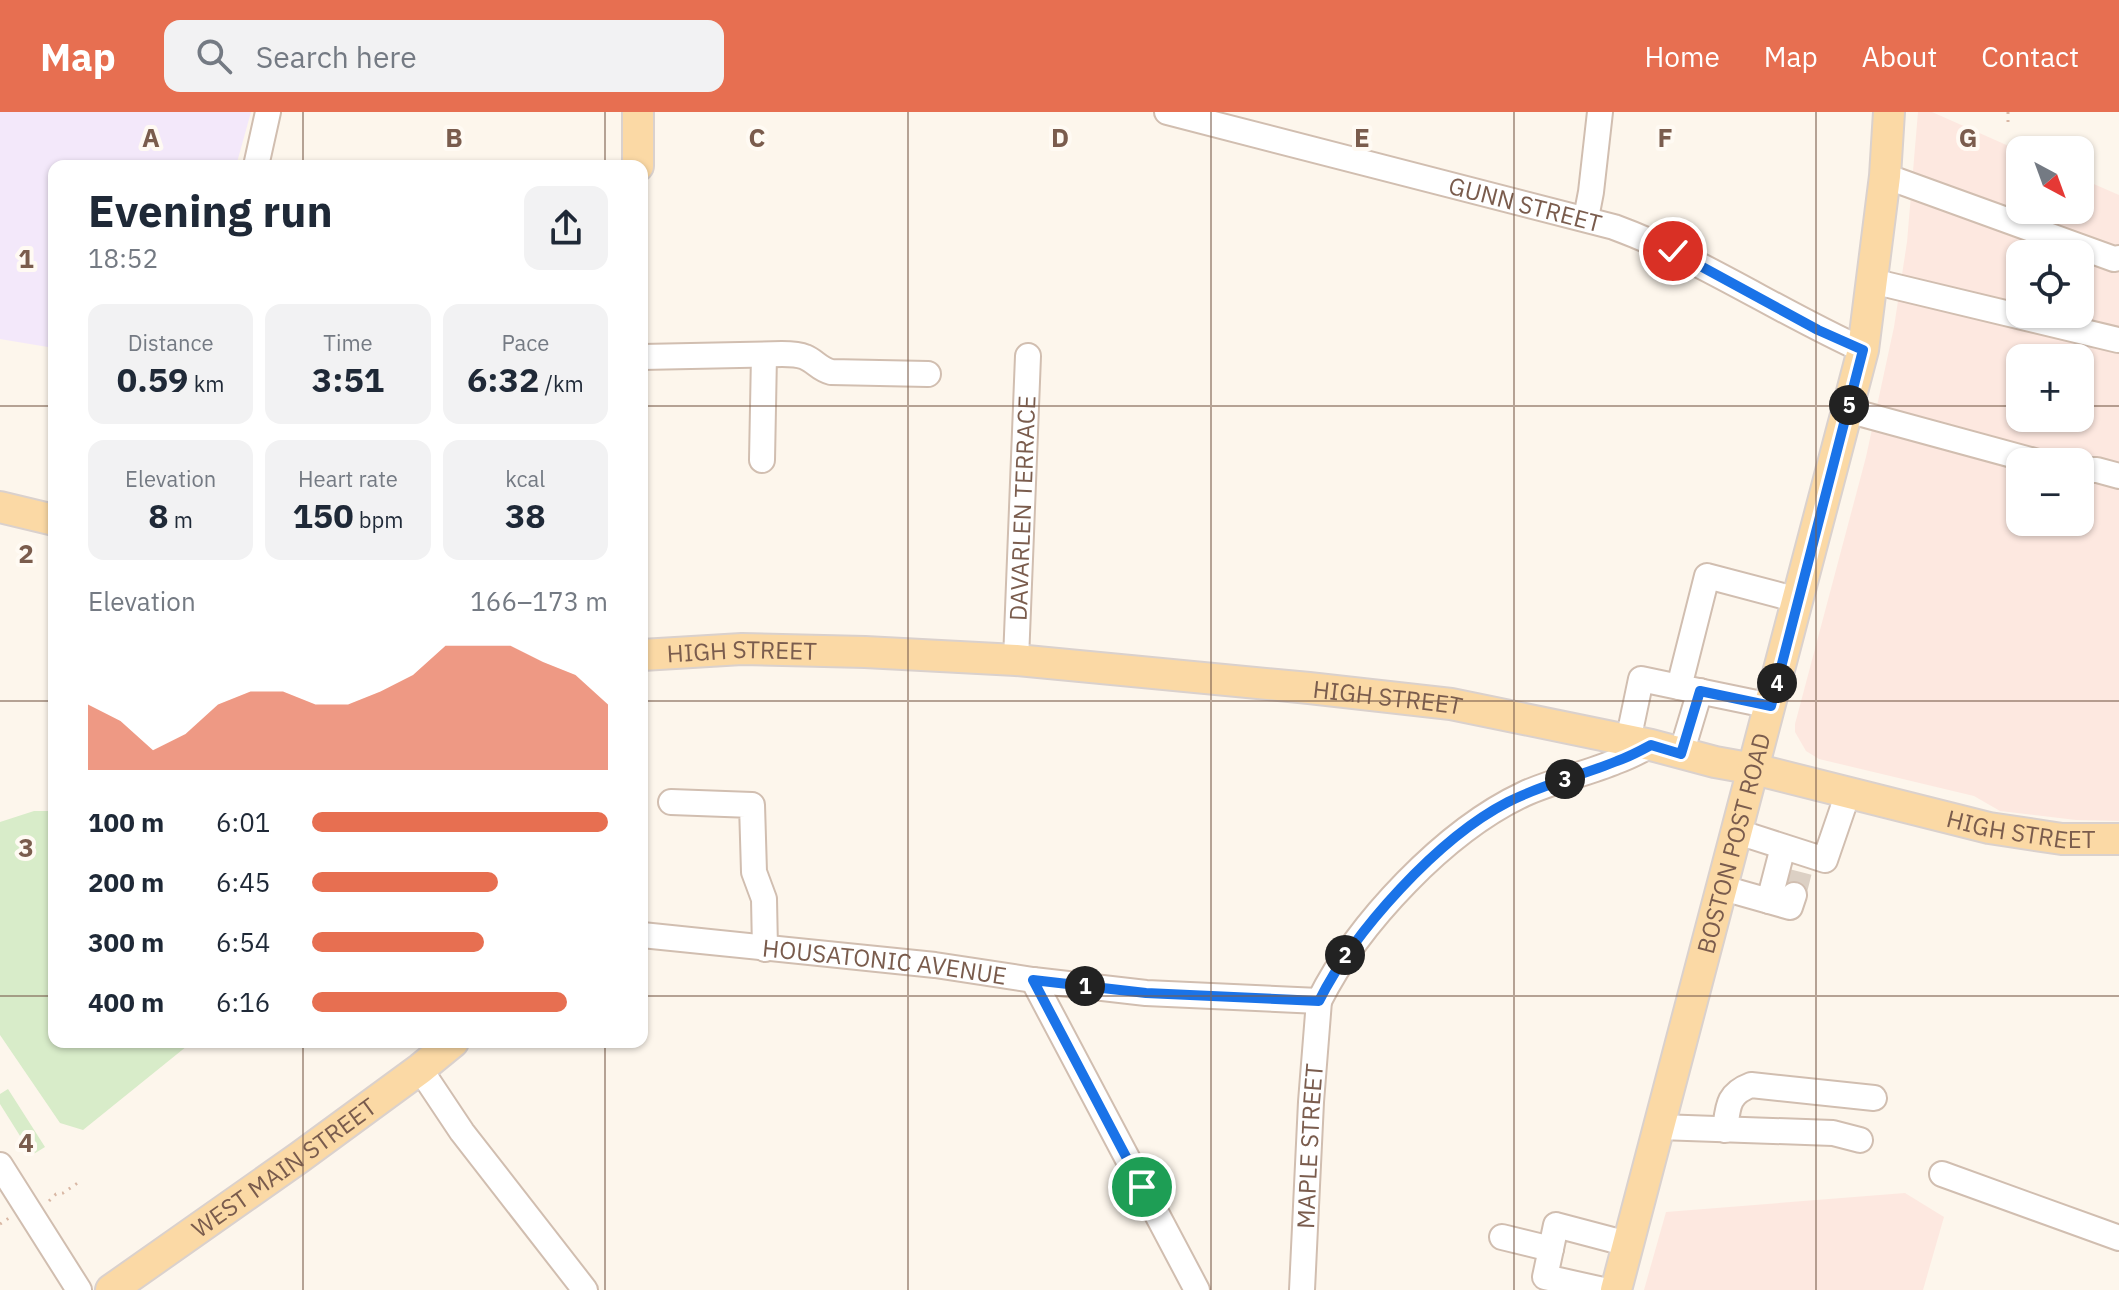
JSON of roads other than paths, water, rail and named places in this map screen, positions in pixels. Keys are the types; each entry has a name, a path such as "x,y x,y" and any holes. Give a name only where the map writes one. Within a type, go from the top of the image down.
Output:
{"main road":[{"path":"638,112 638,160"},
{"name":"BOSTON POST ROAD","path":"1616,1290 1863,350 1885,176 1889,112"},
{"path":"0,507 48,519"},
{"name":"HIGH STREET","path":"648,655 742,649 1016,660 1451,704 1754,769 1943,818 2027,836 2119,839"},
{"name":"WEST MAIN STREET","path":"111,1290 446,1048"}],"street":[{"path":"257,160 268,112"},
{"name":"GUNN STREET","path":"1167,112 1586,218 1633,234 1673,251 1818,330 1863,350"},
{"path":"1586,218 1600,112"},
{"path":"1885,176 2114,259 2119,258"},
{"path":"1872,281 2118,340"},
{"path":"762,460 764,355"},
{"path":"648,357 802,356 819,369 831,372 928,374"},
{"name":"DAVARLEN TERRACE","path":"1016,660 1028,356"},
{"path":"1847,410 2006,453"},
{"path":"2094,470 2119,476"},
{"path":"1681,754 1707,576 1798,600"},
{"path":"1319,1001 1344,957 1411,877 1479,820 1527,793 1617,761 1639,743 1641,679 1771,706"},
{"path":"1738,832 1796,856 1825,860 1848,793"},
{"path":"671,802 752,805 754,872 766,911 765,949"},
{"path":"1769,901 1796,856"},
{"path":"1723,888 1790,907 1794,895"},
{"name":"HOUSATONIC AVENUE","path":"648,936 935,965 1146,993 1319,1001"},
{"path":"1033,980 1197,1290"},
{"name":"MAPLE STREET","path":"1302,1290 1319,1001"},
{"path":"420,1069 462,1132 585,1290"},
{"path":"1725,1130 1729,1102 1739,1089 1751,1085 1874,1098"},
{"path":"1659,1127 1833,1133 1860,1140"},
{"path":"0,1165 79,1290"},
{"path":"1942,1174 2119,1238"},
{"path":"1603,1290 1545,1277 1556,1225 1628,1244"},
{"path":"1502,1237 1551,1249"}],"tunnel":[{"path":"1794,895 1801,867"}]}
